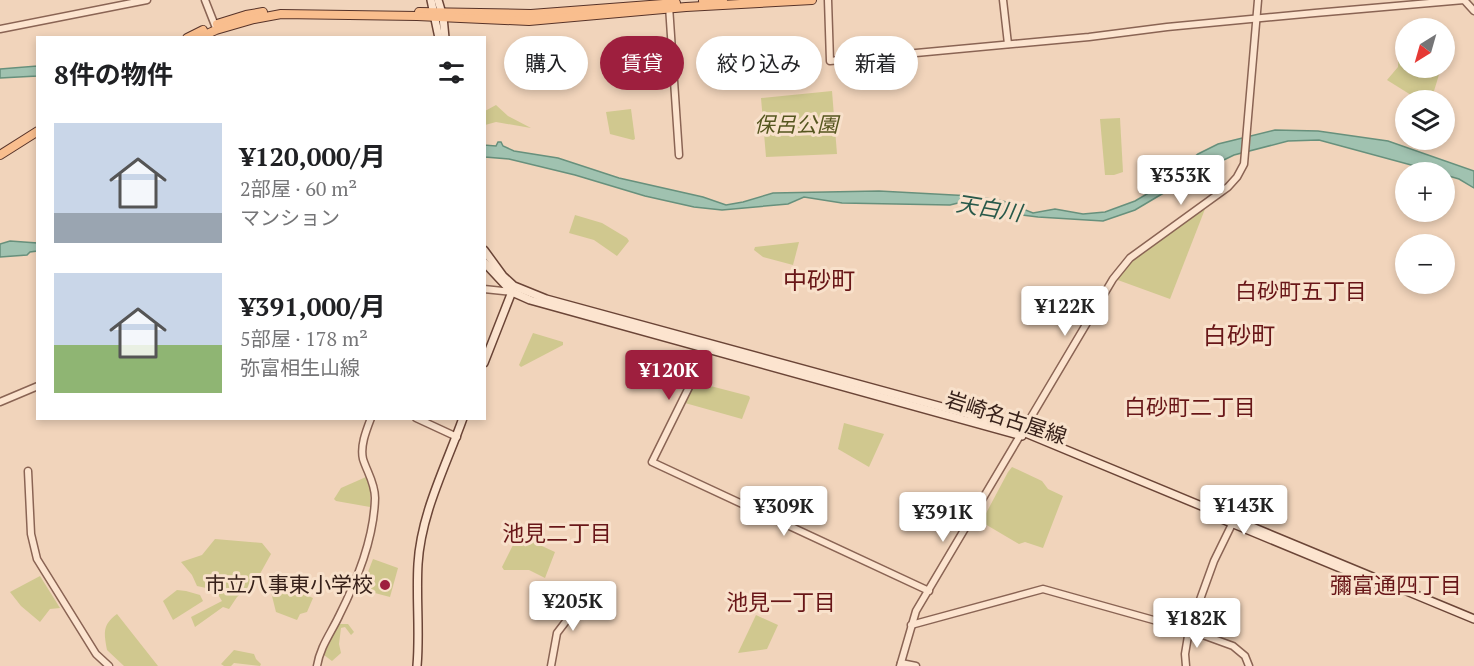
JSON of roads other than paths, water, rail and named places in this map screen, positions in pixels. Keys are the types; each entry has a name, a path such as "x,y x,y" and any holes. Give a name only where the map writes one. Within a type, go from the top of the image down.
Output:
{"main road":[{"path":"431,0 444,36"},
{"path":"438,0 439,36"},
{"path":"192,36 216,27 281,15 438,14 529,21 669,4 723,0"},
{"path":"669,4 812,0"},
{"path":"201,36 216,27"},
{"path":"0,155 36,132"},
{"path":"0,161 36,139"},
{"path":"486,253 511,289"},
{"path":"486,264 511,289"},
{"path":"486,358 511,289"},
{"name":"岩崎名古屋線","path":"511,289 973,416 1474,619"},
{"name":"岩崎名古屋線","path":"511,289 530,300 1022,434"},
{"path":"417,666 418,563 424,527 463,420"},
{"name":"岩崎名古屋線","path":"1234,521 1474,624"}],"street":[{"path":"0,29 147,0"},
{"path":"205,0 216,27"},
{"path":"828,0 830,61 1464,0 1474,11"},
{"path":"1003,0 1008,44"},
{"path":"916,666 900,664 911,625 1105,292 1130,258 1228,187 1244,164 1250,113 1257,0"},
{"path":"669,4 679,155"},
{"path":"486,289 511,289"},
{"path":"706,348 693,380 652,462 929,591"},
{"path":"0,402 36,387"},
{"path":"316,666 324,642 348,598 366,550 375,498 373,481 364,461 362,447 370,420"},
{"path":"421,420 457,436"},
{"path":"28,471 31,534 37,559 96,654 109,666"},
{"path":"1186,666 1185,654 1189,630 1214,561 1234,521"},
{"path":"911,625 1043,589 1189,630 1233,646 1245,656 1249,666"},
{"path":"551,666 557,633 570,616 574,596"}],"water":[{"path":"36,66 36,76 0,78 0,69"},
{"name":"天白川","path":"1275,130 1318,131 1388,141 1395,143 1395,150 1414,150 1448,162 1400,162 1319,140 1288,141 1234,155 1199,172 1135,210 1103,221 998,212 962,202 950,205 842,203 804,197 788,204 722,210 694,207 509,159 486,157 486,145 496,146 498,142 501,142 503,146 514,151 558,158 619,178 703,197 726,205 773,193 879,191 972,196 1003,201 1033,213 1055,209 1083,214 1105,212 1135,201 1159,187 1198,154 1218,144"},
{"name":"天白川","path":"1455,164 1474,171 1474,188 1455,178"},
{"path":"10,241 36,243 36,251 27,255 0,257 0,244"}],"place":[{"name":"市立八事東小学校","path":"385,585"}],"district":[{"name":"中砂町","path":"819,281"},
{"name":"白砂町五丁目","path":"1301,291"},
{"name":"白砂町","path":"1239,336"},
{"name":"白砂町二丁目","path":"1190,407"},
{"name":"池見二丁目","path":"557,533"},
{"name":"彌富通四丁目","path":"1396,585"},
{"name":"池見一丁目","path":"781,602"}],"park label":[{"name":"保呂公園","path":"796,125"}]}
